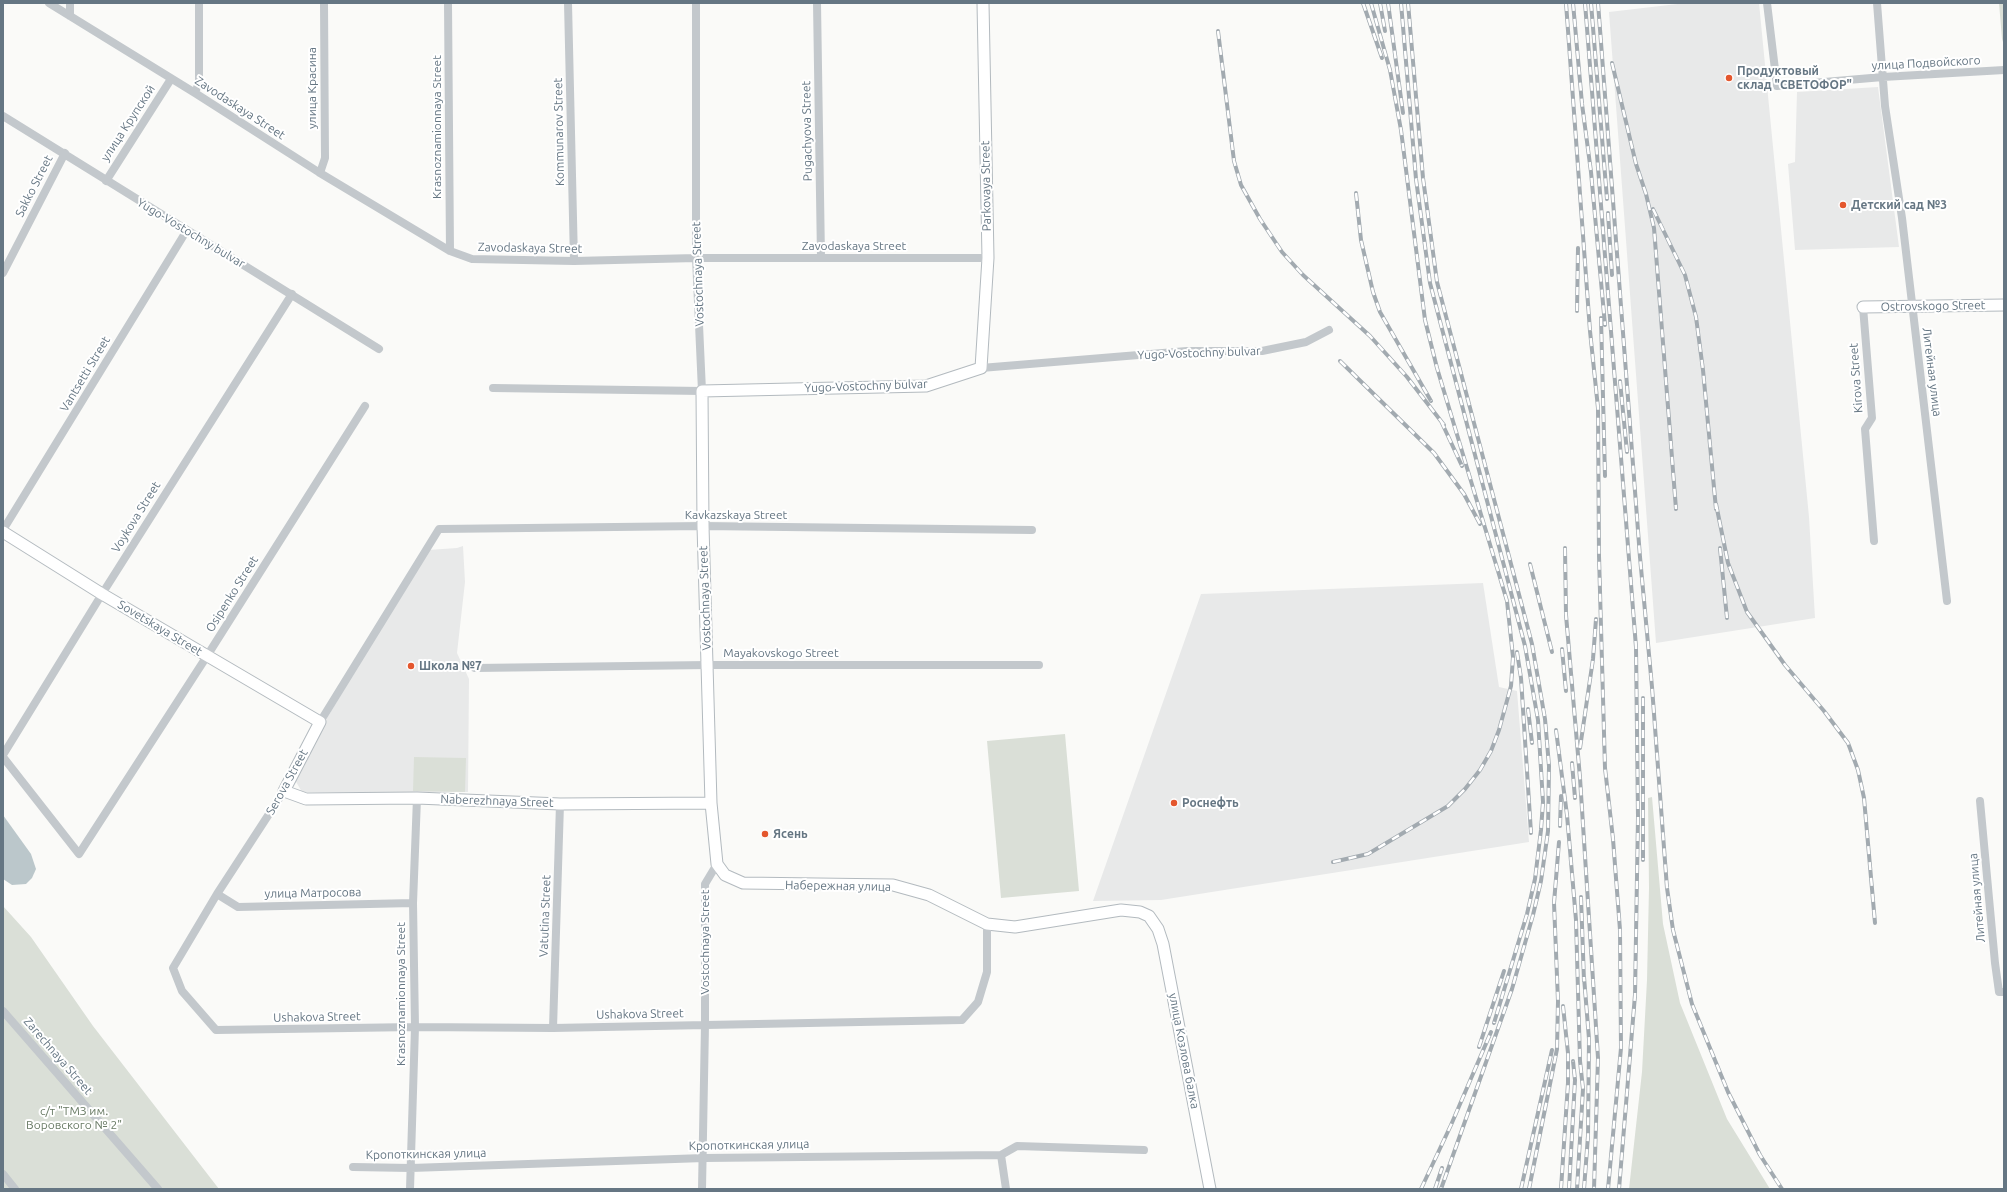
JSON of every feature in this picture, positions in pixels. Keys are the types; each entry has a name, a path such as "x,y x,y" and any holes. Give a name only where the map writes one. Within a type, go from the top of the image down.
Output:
{"main road":[{"name":"Parkovaya Street","path":"981,368 988,258 983,3"},
{"name":"Ostrovskogo Street","path":"1863,307 2004,305"},
{"name":"Yugo-Vostochny bulvar","path":"702,391 926,386 981,368"},
{"name":"Vostochnaya Street","path":"702,391 702,526 708,665 711,803 717,864"},
{"name":"Sovetskaya Street","path":"3,531 102,594 320,722"},
{"name":"Serova Street","path":"284,791 320,722"},
{"name":"Naberezhnaya Street","path":"284,791 306,799 416,798 560,804 711,803"},
{"name":"Набережная улица","path":"717,864 725,875 743,883 893,885 929,895 987,924 1015,927 1121,910 1140,912 1149,916"},
{"name":"улица Козлова балка","path":"1149,916 1158,929 1163,944 1210,1189"}],"street":[{"name":"Zavodaskaya Street","path":"49,3 195,93 320,173 450,251 472,259 574,261 696,258 988,258"},
{"path":"70,3 70,16"},
{"path":"195,93 199,82 199,3"},
{"name":"улица Красина","path":"320,173 325,158 324,3"},
{"name":"Krasnoznamionnaya Street","path":"448,3 450,251"},
{"name":"Kommunarov Street","path":"568,3 574,261"},
{"name":"Vostochnaya Street","path":"696,3 696,258 702,391"},
{"name":"Pugachyova Street","path":"817,3 822,258"},
{"name":"улица Подвойского","path":"1767,3 1777,86 1883,77 2004,70"},
{"name":"Литейная улица","path":"1877,3 1883,77 1936,498 1947,600"},
{"name":"улица Крупской","path":"106,181 171,79"},
{"name":"Yugo-Vostochny bulvar","path":"3,116 65,153 106,181 292,294 379,349"},
{"name":"Sakko Street","path":"3,273 65,153"},
{"name":"Vantsetti Street","path":"3,531 187,230"},
{"name":"Voykova Street","path":"3,756 102,594 292,294"},
{"name":"Kirova Street","path":"1863,307 1872,418 1865,428 1874,541"},
{"name":"Yugo-Vostochny bulvar","path":"981,368 1187,351 1262,351 1306,342 1330,330"},
{"name":"Yugo-Vostochny bulvar","path":"493,388 702,391"},
{"name":"Osipenko Street","path":"3,756 78,854 207,656 365,406"},
{"name":"Kavkazskaya Street","path":"439,529 702,526 1032,530"},
{"name":"Serova Street","path":"320,722 439,529"},
{"name":"Mayakovskogo Street","path":"475,668 708,665 1039,665"},
{"name":"Serova Street","path":"216,1030 182,991 174,968 217,894 284,791"},
{"name":"Krasnoznamionnaya Street","path":"410,1189 415,1027 413,903 416,798"},
{"name":"Литейная улица","path":"1980,801 1995,963 2002,992"},
{"name":"Vatutina Street","path":"553,1028 560,804"},
{"name":"Vostochnaya Street","path":"702,1189 704,1158 705,884 717,864"},
{"name":"улица Матросова","path":"217,894 238,907 413,903"},
{"name":"Ushakova Street","path":"216,1030 415,1027 553,1028 962,1020 978,1002 987,972 987,924"},
{"name":"Zarechnaya Street","path":"3,1011 158,1189"},
{"name":"Кропоткинская улица","path":"353,1167 411,1168 704,1158 1001,1155 1016,1146 1144,1150"},
{"path":"1001,1155 1006,1189"},
{"path":"3,1174 15,1189"}],"shaded area":[{"path":"1686,3 1759,3 1809,517 1815,618 1656,643 1609,12"},
{"name":"Детский сад №3","path":"1878,87 1899,247 1795,250 1788,164 1795,162 1797,92"},
{"name":"Школа №7","path":"463,546 465,582 457,653 469,679 468,792 302,792 295,780 327,718 428,550 457,548"},
{"path":"1483,583 1499,687 1517,691 1529,842 1161,900 1093,901 1201,594"},
{"path":"3,815 31,854 36,869 32,878 26,884 12,885 3,879"}],"green space":[{"path":"1999,3 2004,3 2004,45 2002,39"},
{"path":"1065,734 1079,891 1001,898 987,741"},
{"path":"414,757 466,758 465,792 413,791"},
{"path":"1652,797 1663,924 1680,1003 1727,1119 1770,1189 1629,1189 1642,1072 1647,980 1649,888 1648,798"},
{"name":"с/т \"ТМЗ им. Воровского № 2\"","path":"3,906 31,937 93,1026 219,1189 3,1189"}],"railway":[{"path":"1363,3 1382,58"},
{"path":"1333,862 1368,854 1448,806 1465,789 1480,770 1491,751 1499,730 1511,686 1513,657 1507,601 1437,368 1425,320 1401,130 1390,70 1371,3"},
{"path":"1380,3 1385,31"},
{"path":"1388,3 1403,113"},
{"path":"1401,3 1416,179 1430,283 1525,646 1538,720 1543,802 1535,879 1527,914 1494,1023"},
{"path":"1408,3 1423,178 1437,282 1532,644 1545,719 1549,766 1548,831 1541,881 1533,915 1512,989 1441,1189"},
{"path":"1566,3 1590,331 1598,408 1599,556 1605,768 1613,839 1620,930 1621,1048 1608,1189"},
{"path":"1573,3 1605,325"},
{"path":"1585,3 1636,647 1638,817 1635,995 1619,1189"},
{"path":"1591,3 1607,199"},
{"path":"1598,3 1640,557 1652,687 1667,888 1673,930 1692,1004 1728,1092 1760,1155 1782,1189"},
{"path":"1218,31 1234,161 1241,185 1260,219 1282,252 1303,275 1370,336 1407,377 1444,425"},
{"path":"1612,63 1636,164 1646,194 1654,228 1676,509"},
{"path":"1356,193 1361,240 1373,292 1380,312 1431,401"},
{"path":"1653,209 1685,275 1696,317 1703,370 1716,509"},
{"path":"1608,213 1612,275"},
{"path":"1577,311 1578,248"},
{"path":"1601,318 1605,476"},
{"path":"1340,361 1434,453 1464,494 1480,524"},
{"path":"1620,381 1627,452"},
{"path":"1441,421 1462,466"},
{"path":"1716,504 1728,563 1747,612 1785,665 1824,711 1848,743 1858,770 1864,798 1875,923"},
{"path":"1565,548 1566,615 1580,778 1598,1058 1594,1189"},
{"path":"1720,548 1727,618"},
{"path":"1530,564 1552,652"},
{"path":"1580,748 1593,659 1596,619"},
{"path":"1562,649 1566,691"},
{"path":"1517,652 1521,678 1531,833"},
{"path":"1643,698 1643,860"},
{"path":"1528,709 1532,743"},
{"path":"1556,730 1567,815 1576,920 1580,1061 1583,1089 1577,1189"},
{"path":"1572,763 1575,798"},
{"path":"1560,826 1561,796"},
{"path":"1529,1189 1557,1049 1558,1001 1554,903 1559,842"},
{"path":"1581,897 1584,981"},
{"path":"1479,1047 1504,971"},
{"path":"1584,977 1589,1039 1588,1136 1584,1189"},
{"path":"1561,1189 1568,1083 1568,1053 1563,1006"},
{"path":"1421,1189 1451,1125 1491,1032"},
{"path":"1521,1189 1552,1050"},
{"path":"1569,1189 1575,1080 1573,1061"},
{"path":"1435,1189 1442,1168"}],"place":[{"name":"Продуктовый склад \"СВЕТОФОР\"","path":"1729,78"},
{"name":"Детский сад №3","path":"1843,205"},
{"name":"Школа №7","path":"411,666"},
{"name":"Роснефть","path":"1174,803"},
{"name":"Ясень","path":"765,834"}]}
